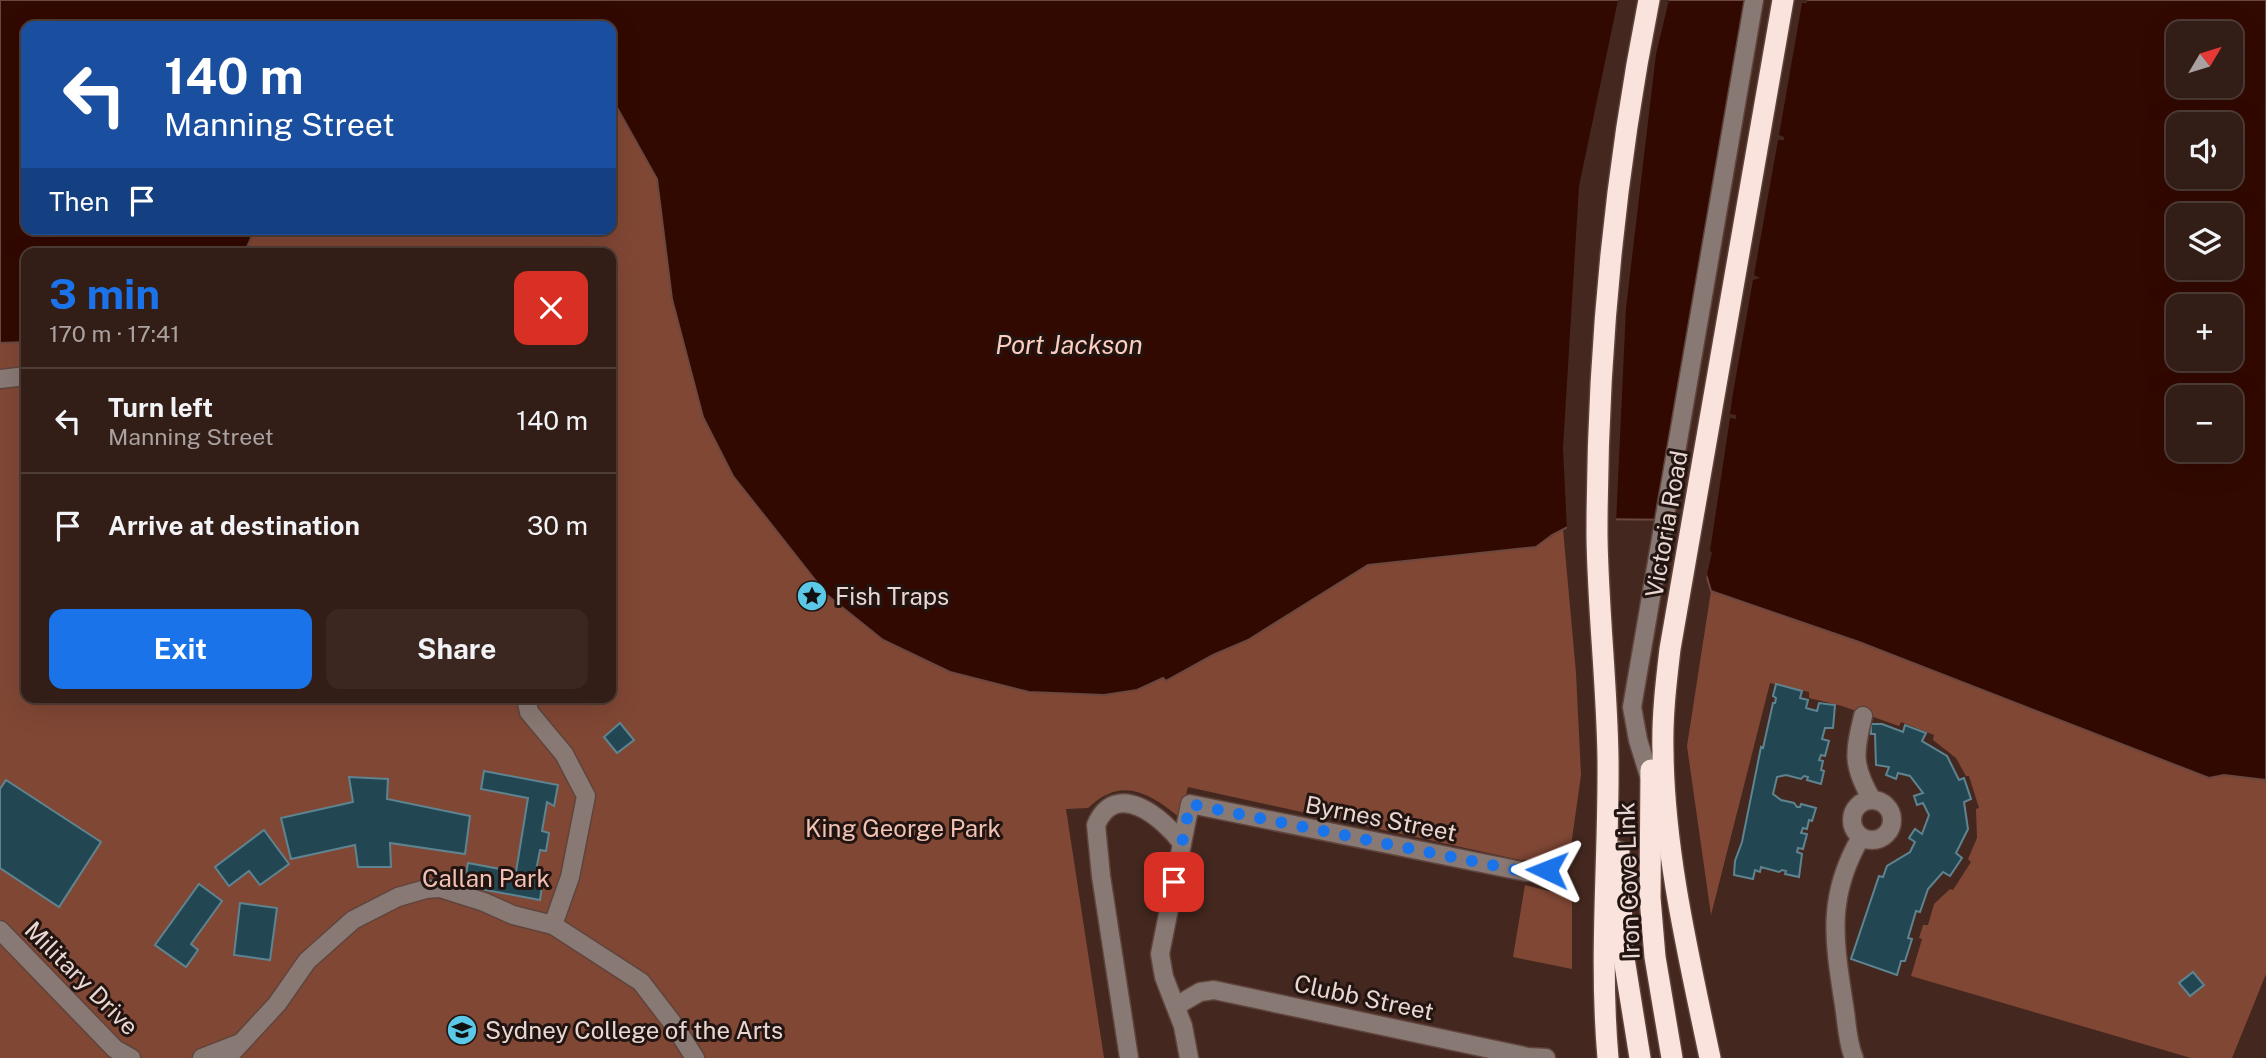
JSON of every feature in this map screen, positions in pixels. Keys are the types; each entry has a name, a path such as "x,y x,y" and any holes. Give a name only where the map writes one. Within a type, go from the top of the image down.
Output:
{"highway":[{"path":"1608,1058 1602,958 1607,749 1597,513 1608,267 1629,98 1649,0"},
{"name":"Victoria Road","path":"1710,1058 1675,880 1663,744 1671,649 1783,0"},
{"name":"Iron Cove Link","path":"1663,744 1651,762 1651,910 1655,957 1672,1058"},
{"name":"Iron Cove Link","path":"1607,749 1618,777 1623,952 1640,1058"}],"street":[{"path":"1651,782 1638,740 1632,707 1754,0"},
{"path":"0,379 21,377"},
{"path":"527,703 529,712 564,754 586,796 570,877 553,925"},
{"path":"1863,716 1856,754 1857,769 1872,800"},
{"path":"1872,800 1879,801 1889,809 1892,816 1891,829 1881,838 1867,839 1861,837 1853,827 1853,814 1860,804 1872,800"},
{"path":"1129,1058 1101,876 1096,825 1112,807 1130,804 1159,817 1182,844 1160,954 1164,977 1176,1006 1189,1058"},
{"name":"Byrnes Street","path":"1182,844 1190,804 1526,872 1547,870 1559,861"},
{"path":"1854,1058 1833,932 1845,870 1861,837"},
{"path":"227,1058 277,1004 307,961 353,920 398,897 440,888 485,902 513,915 553,925 641,982 695,1058"},
{"name":"Military Drive","path":"0,930 115,1049 131,1058"},
{"name":"Clubb Street","path":"1176,1006 1200,992 1214,990 1528,1057 1546,1058"},
{"path":"100,1034 110,1058"},
{"path":"202,1058 240,1043"}],"green space":[{"path":"616,105 657,179 672,299 733,476 827,595 1137,690 1163,678 1166,681 1213,655 1248,640 1368,565 1536,547 1563,529 1576,673 1581,775 1571,846 1573,857 1570,857 1569,862 1520,860 1188,787 1180,818 1146,795 1123,790 1100,798 1088,808 1066,809 1104,1058 0,1058 0,343 21,342 21,703 616,703 616,248 247,248 252,235 616,235"},
{"path":"1711,591 1859,642 2209,778 2224,775 2266,780 2266,974 2232,1058 2191,1058 1911,976 1922,939 1919,938 1923,925 1928,925 1934,904 1950,889 1953,890 1971,862 1968,859 1977,838 1976,809 1979,808 1969,776 1966,776 1956,758 1933,740 1934,735 1901,722 1899,726 1842,706 1809,698 1809,692 1770,683 1711,915 1687,746"},
{"path":"1525,885 1572,897 1572,969 1513,957"}],"water":[{"name":"Port Jackson","path":"0,0 2266,0 2266,780 2224,775 2209,778 1859,642 1711,591 1690,520 1583,519 1552,535 1536,547 1368,565 1248,640 1213,655 1166,681 1163,678 1137,690 1104,695 1029,692 950,672 883,640 827,595 733,476 703,417 672,299 657,179 616,106 616,21 21,21 21,235 252,235 247,248 21,248 21,342 0,343"}],"pier":[{"path":"1618,0 1669,0 1656,54 1626,308 1616,523 1584,523 1567,531 1563,448 1579,186"},
{"path":"1750,0 1807,0 1807,3 1802,3 1779,135 1784,137 1784,140 1778,140 1754,275 1760,278 1753,280 1733,393 1730,414 1736,415 1736,419 1730,418 1710,551 1712,552 1705,584 1688,524 1659,524 1675,405 1679,406 1727,131 1723,130 1723,127 1727,127"}],"building":[{"path":"1776,684 1802,691 1800,698 1808,700 1806,708 1817,711 1819,703 1835,705 1833,728 1825,728 1822,739 1829,741 1825,756 1821,755 1819,760 1823,761 1821,770 1824,771 1821,784 1807,780 1808,777 1801,779 1786,775 1777,777 1773,794 1797,807 1801,804 1816,808 1812,821 1809,820 1807,829 1803,828 1801,833 1807,834 1803,849 1798,848 1797,852 1802,854 1799,877 1785,874 1786,871 1761,867 1760,872 1755,870 1753,879 1734,875 1735,861 1742,842 1761,747 1763,748 1775,703 1776,698 1773,696"},
{"path":"620,723 634,740 617,753 604,737"},
{"path":"1871,724 1882,724 1903,732 1905,725 1926,733 1922,741 1947,756 1959,780 1964,778 1971,799 1964,802 1968,829 1956,853 1962,858 1950,876 1943,872 1928,889 1920,912 1916,911 1908,938 1912,939 1897,975 1851,959 1879,876 1883,877 1887,866 1910,852 1915,842 1909,838 1915,829 1922,834 1929,815 1923,803 1917,805 1914,796 1923,793 1910,776 1898,773 1896,779 1886,775 1889,767 1876,765 1875,734 1871,734"},
{"path":"484,771 558,785 554,806 547,802 542,831 549,833 546,851 540,850 535,876 543,878 540,900 464,886 468,863 516,872 528,798 481,789"},
{"path":"349,777 388,779 387,799 470,816 465,854 390,843 391,867 358,867 355,845 291,859 281,818 353,802"},
{"path":"6,780 101,842 59,907 0,868 0,789"},
{"path":"264,830 289,864 260,885 249,871 229,886 215,867"},
{"path":"199,884 222,901 191,944 198,950 186,967 155,945"},
{"path":"240,903 277,908 270,960 234,955"},
{"path":"2193,972 2204,985 2190,996 2179,983"}],"place":[{"name":"Fish Traps","path":"812,596"},
{"name":"Sydney College of the Arts","path":"462,1030"}],"route":[{"path":"1174,882 1190,804 1526,872 1547,870"}],"park label":[{"name":"King George Park","path":"903,828"},
{"name":"Callan Park","path":"486,878"}]}
